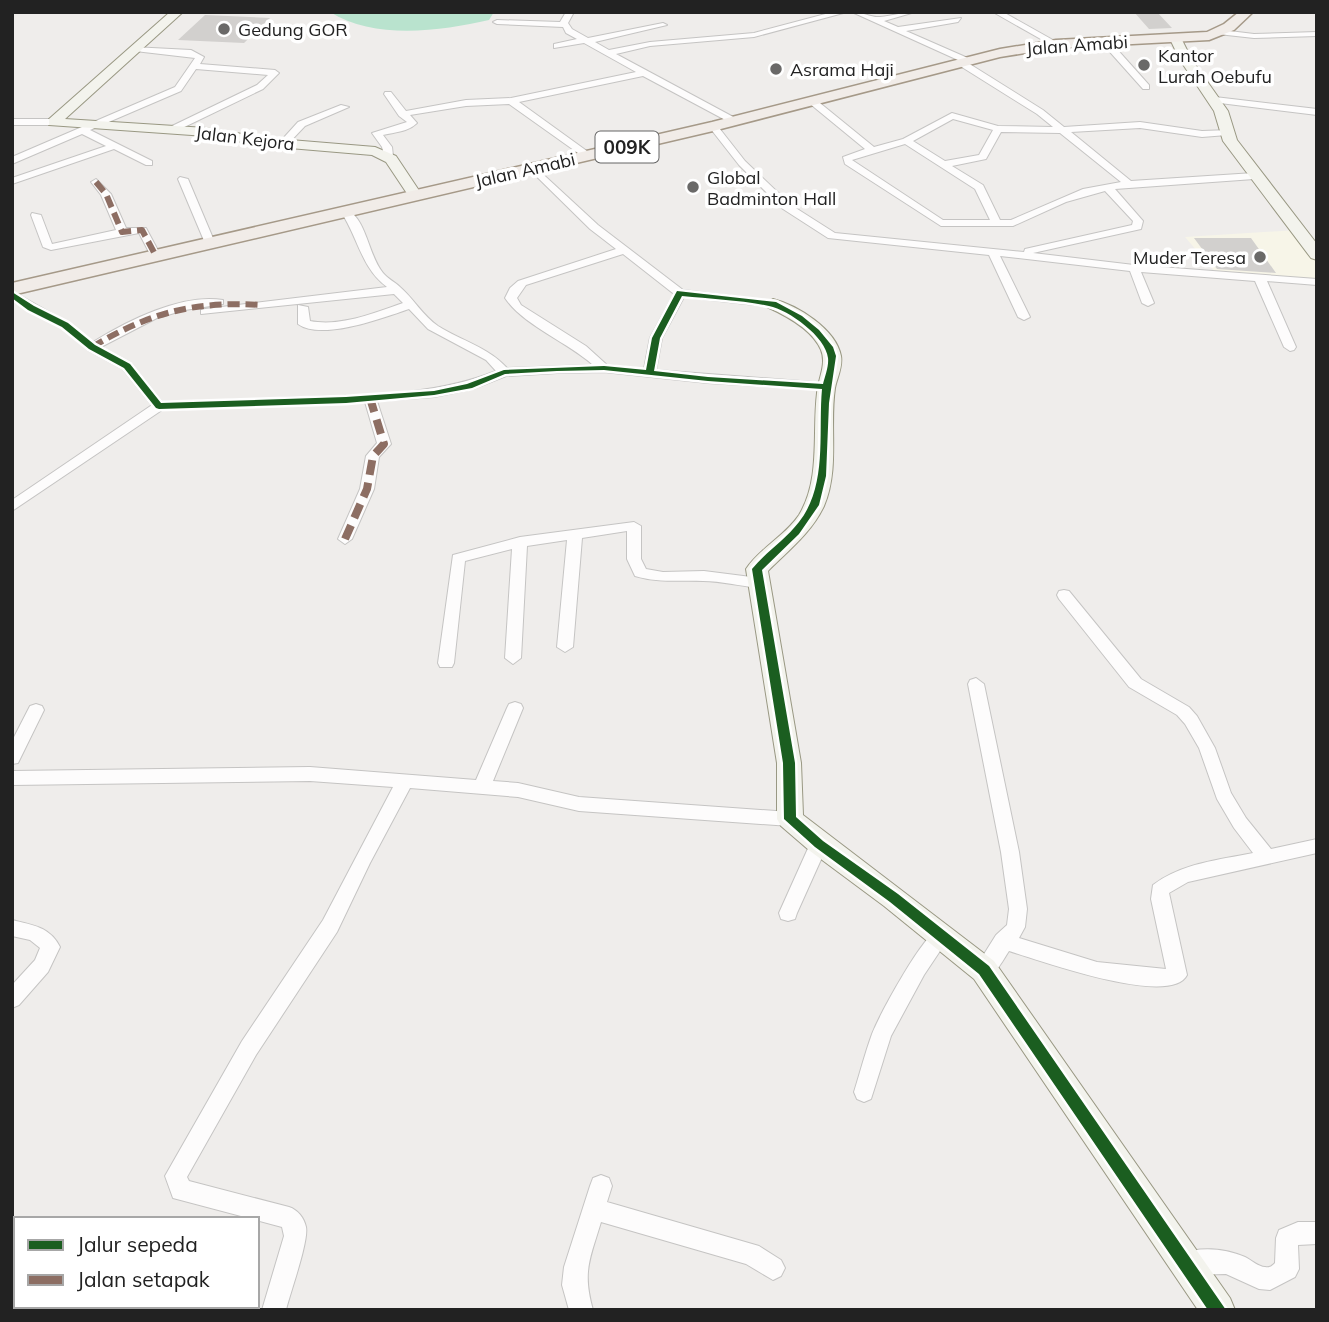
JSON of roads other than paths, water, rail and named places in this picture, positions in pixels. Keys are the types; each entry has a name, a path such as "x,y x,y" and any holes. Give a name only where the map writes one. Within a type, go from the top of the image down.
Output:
{"main road":[{"path":"1221,32 1242,14"},
{"name":"Jalan Amabi","path":"12,292 734,121 963,61 1056,44 1176,39 1221,32"}],"street":[{"path":"12,122 54,122 177,12"},
{"path":"565,25 570,12"},
{"path":"607,52 646,44 754,35 844,12"},
{"path":"856,12 963,61 1064,130 1129,184"},
{"path":"875,21 911,12"},
{"path":"997,12 1056,44"},
{"path":"897,30 958,20"},
{"path":"497,22 565,25 607,52 734,121"},
{"path":"557,46 663,25"},
{"path":"1221,32 1254,36 1317,34"},
{"path":"1176,39 1186,60 1215,100 1230,141 1254,176 1317,255"},
{"path":"1104,40 1146,87"},
{"path":"12,161 178,89 200,57 195,54 135,49"},
{"path":"173,129 260,87 275,73 195,66"},
{"path":"402,114 466,103 511,101 644,73"},
{"path":"388,94 411,124 377,133 387,147 388,156 415,195"},
{"path":"1215,100 1317,113"},
{"path":"511,101 588,156"},
{"path":"812,102 872,150"},
{"path":"283,144 290,131 299,124 344,107"},
{"path":"1227,132 1202,134 1140,125 1064,130 998,129 952,116 906,141 846,159 942,223 997,224 1021,221 1062,200 1129,184 1254,176"},
{"name":"Jalan Kejora","path":"54,122 173,129 283,144 365,149 388,156"},
{"path":"713,126 730,149 787,207 826,234 853,240 941,246 1133,268 1317,282"},
{"path":"945,164 982,157 998,129"},
{"path":"84,131 149,163"},
{"path":"906,141 979,187 997,224"},
{"path":"12,181 114,146"},
{"path":"533,168 622,251 657,273 680,293 773,304 787,310 822,337 832,355 826,387 825,456 814,507 790,541 757,569 789,763 790,819"},
{"path":"183,179 210,243"},
{"path":"101,188 122,232"},
{"path":"1016,254 1138,227 1134,215 1108,188"},
{"path":"346,212 358,227 365,253 380,277 397,290 432,327 490,358 504,372"},
{"path":"36,215 47,245 51,247 142,230 156,256"},
{"path":"941,246 942,223"},
{"path":"604,368 582,349 517,307 511,298 514,290 523,283 622,251"},
{"path":"993,253 1024,317"},
{"path":"1133,268 1148,303"},
{"path":"1260,278 1290,347"},
{"path":"205,312 397,290"},
{"path":"12,292 31,308 65,325 92,347 127,366 159,406"},
{"path":"650,372 656,338 680,293"},
{"path":"92,347 110,334 173,307 219,302 264,305"},
{"path":"302,307 304,324 312,326 354,320 410,305"},
{"path":"12,507 159,406 370,398 448,391 504,372 604,368 826,387"},
{"path":"345,539 367,489 373,456 384,444 370,398"},
{"path":"446,663 457,558 520,542 634,526 634,559 640,573 663,577 704,576 759,583"},
{"path":"565,647 575,534"},
{"path":"513,657 520,542"},
{"path":"1063,596 1135,683 1183,710 1191,720 1207,748 1223,794 1240,823 1266,855"},
{"path":"976,684 1010,852 1018,909 1016,927 984,970"},
{"path":"482,787 515,708"},
{"path":"12,758 36,710"},
{"path":"12,778 310,774 518,790 579,804 619,808 790,819 984,970 1218,1310"},
{"path":"275,1310 295,1236 295,1228 289,1218 181,1190 176,1176 249,1048 330,926 406,780"},
{"path":"788,913 819,844"},
{"path":"1003,941 1097,971 1172,978 1177,975 1160,890 1185,875 1266,855 1317,846"},
{"path":"12,928 38,931 46,937 50,950 48,960 37,976 23,985 12,999"},
{"path":"864,1093 882,1034 918,969 940,936"},
{"path":"581,1310 574,1285 576,1268 601,1185"},
{"path":"594,1209 751,1254 773,1268"},
{"path":"1186,1263 1213,1261 1234,1264 1262,1280 1269,1280 1287,1269 1287,1238 1298,1233 1317,1233"}],"place":[{"name":"Gedung GOR","path":"224,29"},
{"name":"Kantor Lurah Oebufu","path":"1144,65"},
{"name":"Asrama Haji","path":"776,69"},
{"name":"Global Badminton Hall","path":"693,187"},
{"name":"Muder Teresa","path":"1260,257"}]}
